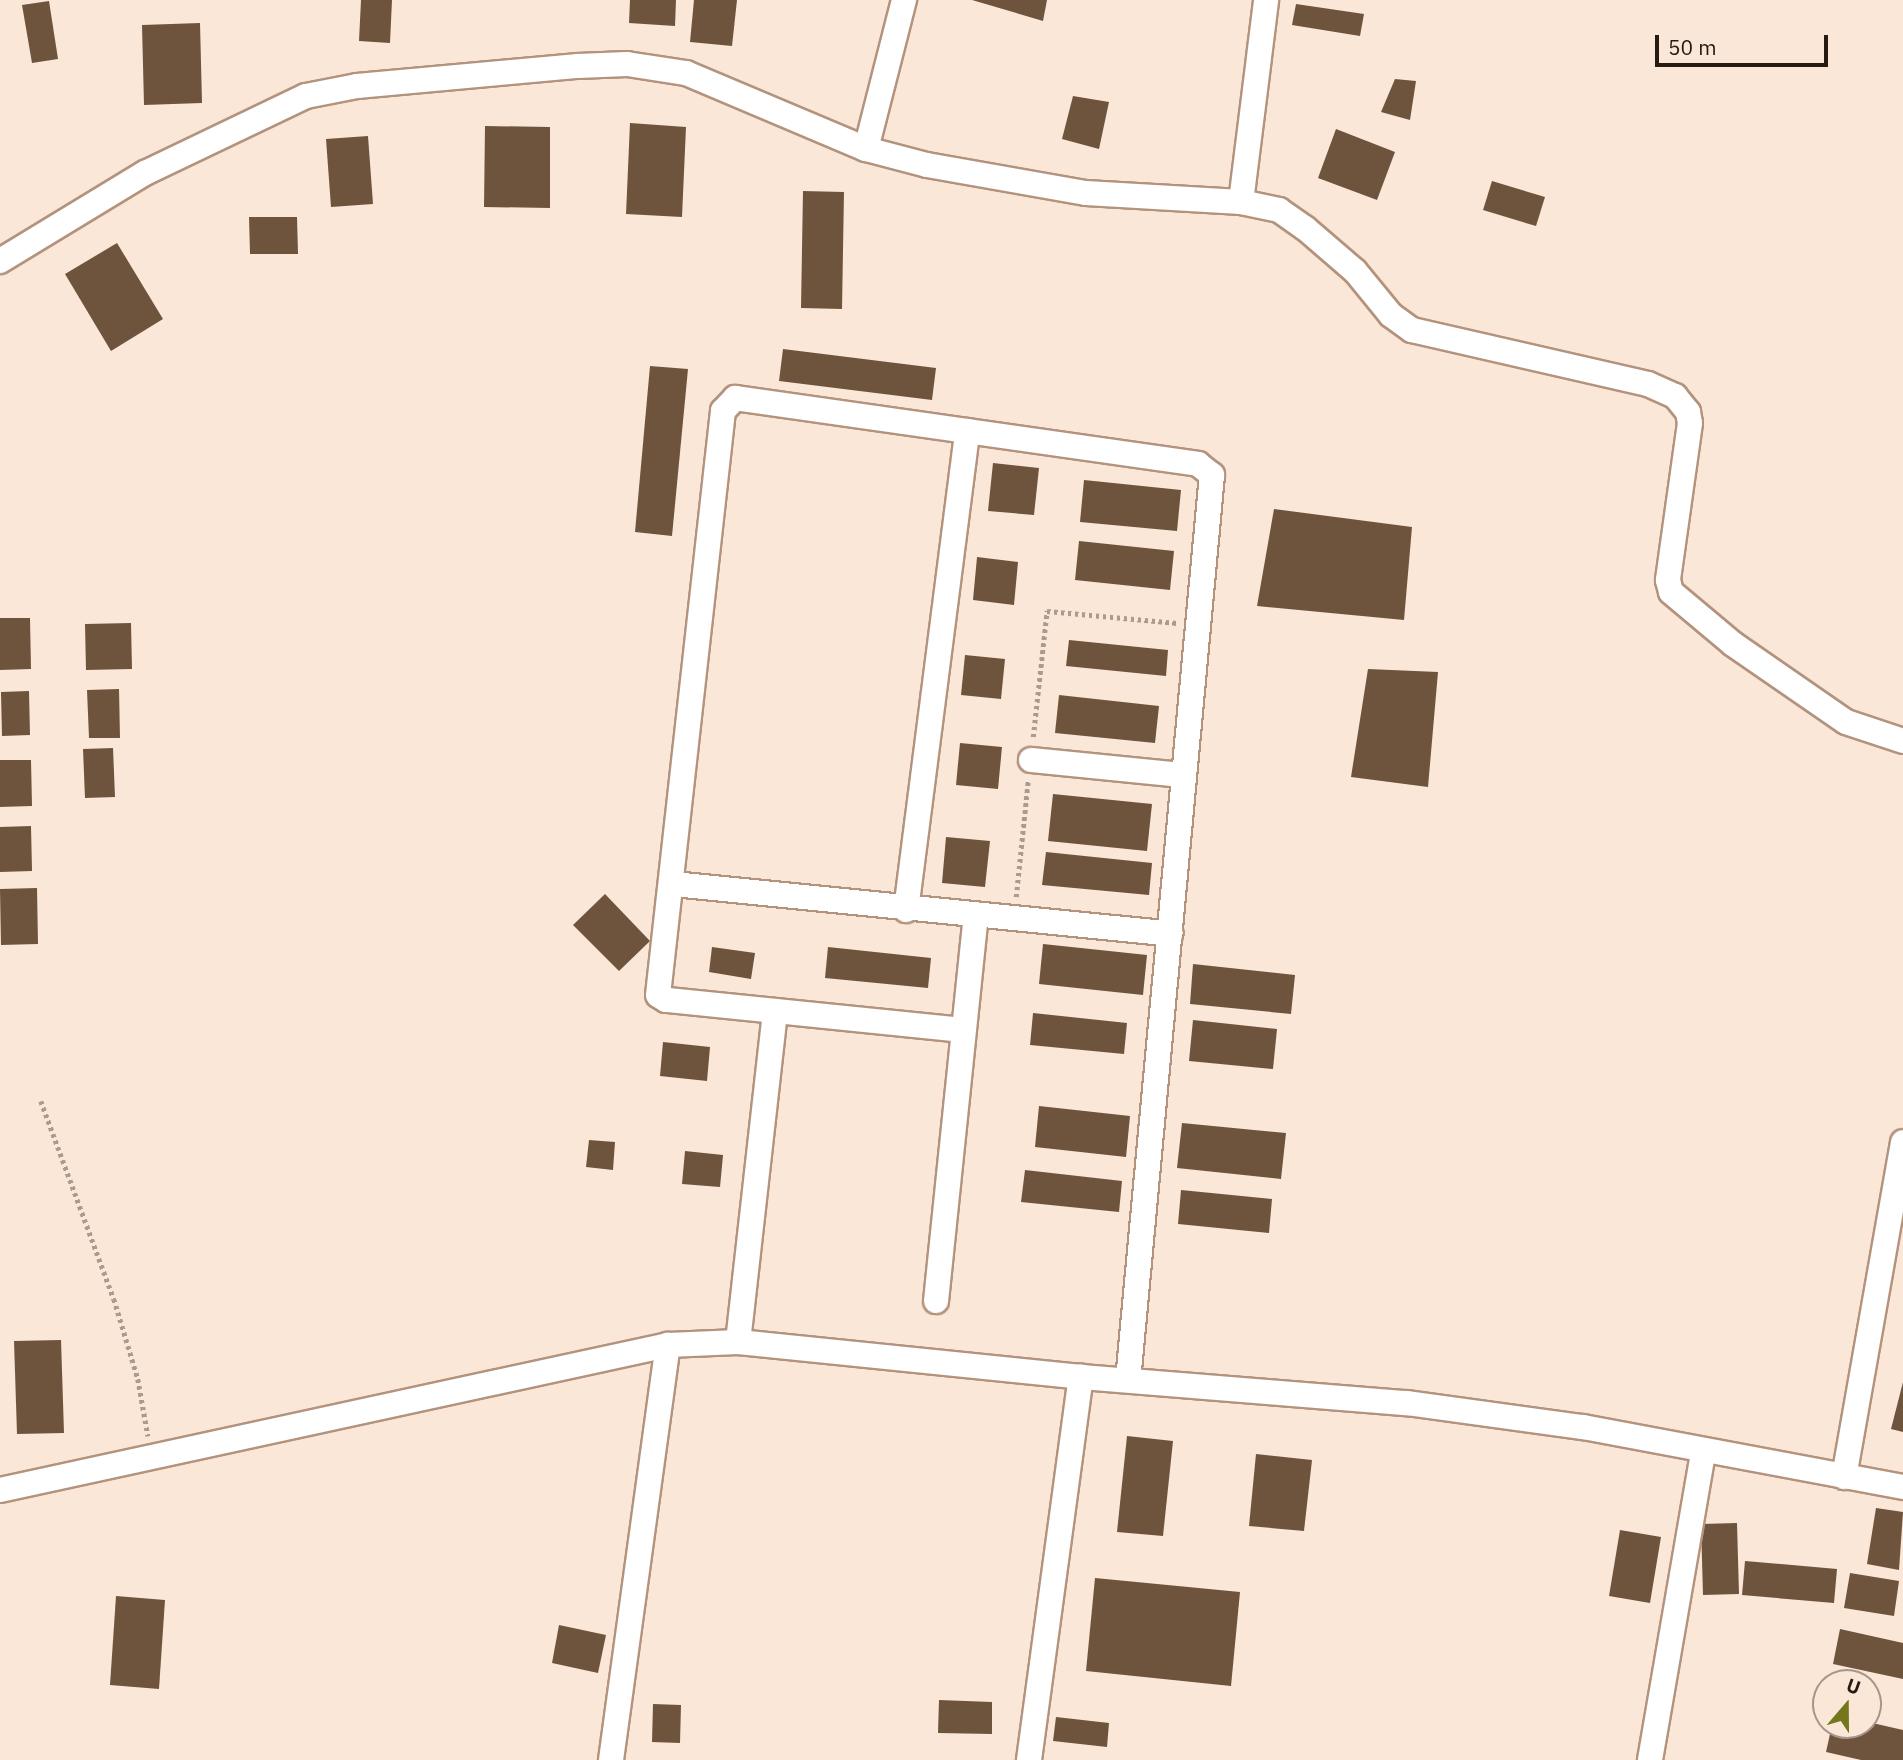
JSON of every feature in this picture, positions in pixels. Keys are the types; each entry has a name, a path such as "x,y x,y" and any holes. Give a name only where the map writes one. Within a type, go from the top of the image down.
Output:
{"street":[{"path":"866,149 904,0"},
{"path":"1241,202 1266,0"},
{"path":"0,261 145,173 306,96 357,86 578,66 660,67 717,86 866,149 1063,190 1241,202 1279,210 1305,228 1355,271 1391,315 1412,330 1648,384 1675,397 1688,412 1690,423 1668,580 1671,592 1733,644 1846,722 1903,741"},
{"path":"963,1030 775,1011 658,995 673,884 726,404 741,398 1207,468 1212,480 1182,775 1170,934 1128,1380"},
{"path":"906,910 967,431"},
{"path":"1031,760 1182,775"},
{"path":"673,884 906,910 1170,934"},
{"path":"936,1301 976,916"},
{"path":"738,1342 775,1011"},
{"path":"1844,1477 1903,1142"},
{"path":"0,1490 668,1345 738,1342 1081,1377 1407,1403 1583,1427 1703,1452 1903,1487"},
{"path":"611,1760 668,1345"},
{"path":"1029,1760 1081,1377"},
{"path":"1650,1760 1703,1452"}],"path":[{"path":"1014,918 1047,611 1198,625"},
{"path":"41,1101 114,1299 138,1379 152,1458"}],"building":[{"path":"361,0 392,0 390,43 359,41"},
{"path":"630,0 676,0 675,26 629,23"},
{"path":"694,0 737,0 732,46 690,42"},
{"path":"972,0 1047,0 1043,21"},
{"path":"49,1 58,59 32,63 22,5"},
{"path":"1296,4 1364,14 1360,36 1292,25"},
{"path":"200,23 202,103 144,105 142,25"},
{"path":"1395,79 1416,81 1410,120 1381,112"},
{"path":"1073,96 1109,102 1099,149 1062,139"},
{"path":"630,123 686,127 682,217 626,214"},
{"path":"485,126 550,127 550,208 484,207"},
{"path":"1336,129 1395,152 1377,200 1318,178"},
{"path":"368,136 373,204 331,207 326,139"},
{"path":"1492,181 1545,197 1536,226 1483,210"},
{"path":"803,191 844,192 842,309 801,308"},
{"path":"249,217 297,217 298,254 250,254"},
{"path":"117,243 163,319 111,351 65,274"},
{"path":"783,349 936,368 932,400 779,381"},
{"path":"650,366 688,369 672,536 635,532"},
{"path":"993,463 1039,468 1034,515 988,511"},
{"path":"1084,480 1181,490 1177,531 1080,522"},
{"path":"1274,509 1412,527 1404,620 1257,606"},
{"path":"1079,541 1174,551 1170,590 1075,580"},
{"path":"977,557 1018,562 1014,605 973,600"},
{"path":"0,618 30,618 31,669 0,670"},
{"path":"131,623 132,669 86,670 85,624"},
{"path":"1069,640 1168,650 1166,676 1066,666"},
{"path":"965,655 1005,659 1001,699 961,695"},
{"path":"1368,669 1438,672 1428,787 1351,777"},
{"path":"119,689 120,738 89,738 87,690"},
{"path":"29,691 30,735 2,736 1,692"},
{"path":"1059,695 1159,706 1155,743 1055,733"},
{"path":"960,743 1002,747 998,789 956,785"},
{"path":"113,748 115,797 85,798 83,749"},
{"path":"0,760 31,760 32,806 0,807"},
{"path":"1053,794 1152,804 1147,851 1048,841"},
{"path":"31,826 32,871 0,872 0,827"},
{"path":"946,837 990,841 985,887 942,883"},
{"path":"1046,852 1152,863 1149,895 1042,885"},
{"path":"37,888 38,944 1,945 0,889"},
{"path":"605,894 650,941 619,971 573,925"},
{"path":"1043,944 1147,955 1143,995 1039,984"},
{"path":"712,947 755,953 751,979 709,972"},
{"path":"828,947 931,958 928,988 825,978"},
{"path":"1193,964 1295,975 1291,1014 1190,1004"},
{"path":"1033,1013 1127,1023 1124,1054 1030,1045"},
{"path":"1193,1020 1277,1029 1273,1069 1189,1061"},
{"path":"663,1042 710,1047 707,1081 660,1076"},
{"path":"1039,1106 1130,1116 1126,1157 1035,1147"},
{"path":"1182,1123 1286,1133 1281,1179 1177,1168"},
{"path":"589,1140 615,1142 613,1170 586,1167"},
{"path":"685,1151 723,1155 720,1187 682,1184"},
{"path":"1025,1170 1122,1181 1119,1212 1021,1202"},
{"path":"1181,1190 1272,1199 1269,1233 1178,1224"},
{"path":"61,1340 64,1433 17,1434 14,1341"},
{"path":"1903,1382 1903,1432 1891,1429"},
{"path":"1127,1436 1173,1441 1163,1536 1117,1532"},
{"path":"1256,1454 1312,1460 1304,1531 1249,1526"},
{"path":"1876,1508 1903,1512 1899,1570 1867,1564"},
{"path":"1737,1523 1739,1594 1703,1595 1701,1524"},
{"path":"1620,1530 1661,1537 1650,1603 1609,1596"},
{"path":"1745,1561 1837,1569 1834,1603 1742,1595"},
{"path":"1850,1573 1899,1581 1894,1616 1844,1608"},
{"path":"1095,1578 1240,1592 1231,1686 1086,1671"},
{"path":"116,1596 165,1600 159,1689 110,1685"},
{"path":"559,1625 606,1635 598,1673 552,1663"},
{"path":"1840,1629 1903,1643 1903,1679 1882,1674 1882,1669 1856,1669 1833,1664"},
{"path":"939,1700 992,1702 992,1734 938,1733"},
{"path":"653,1704 681,1705 680,1743 652,1742"},
{"path":"1056,1717 1109,1723 1107,1747 1053,1741"},
{"path":"1882,1725 1903,1730 1903,1760 1861,1760 1826,1752 1829,1739 1882,1739"}]}
